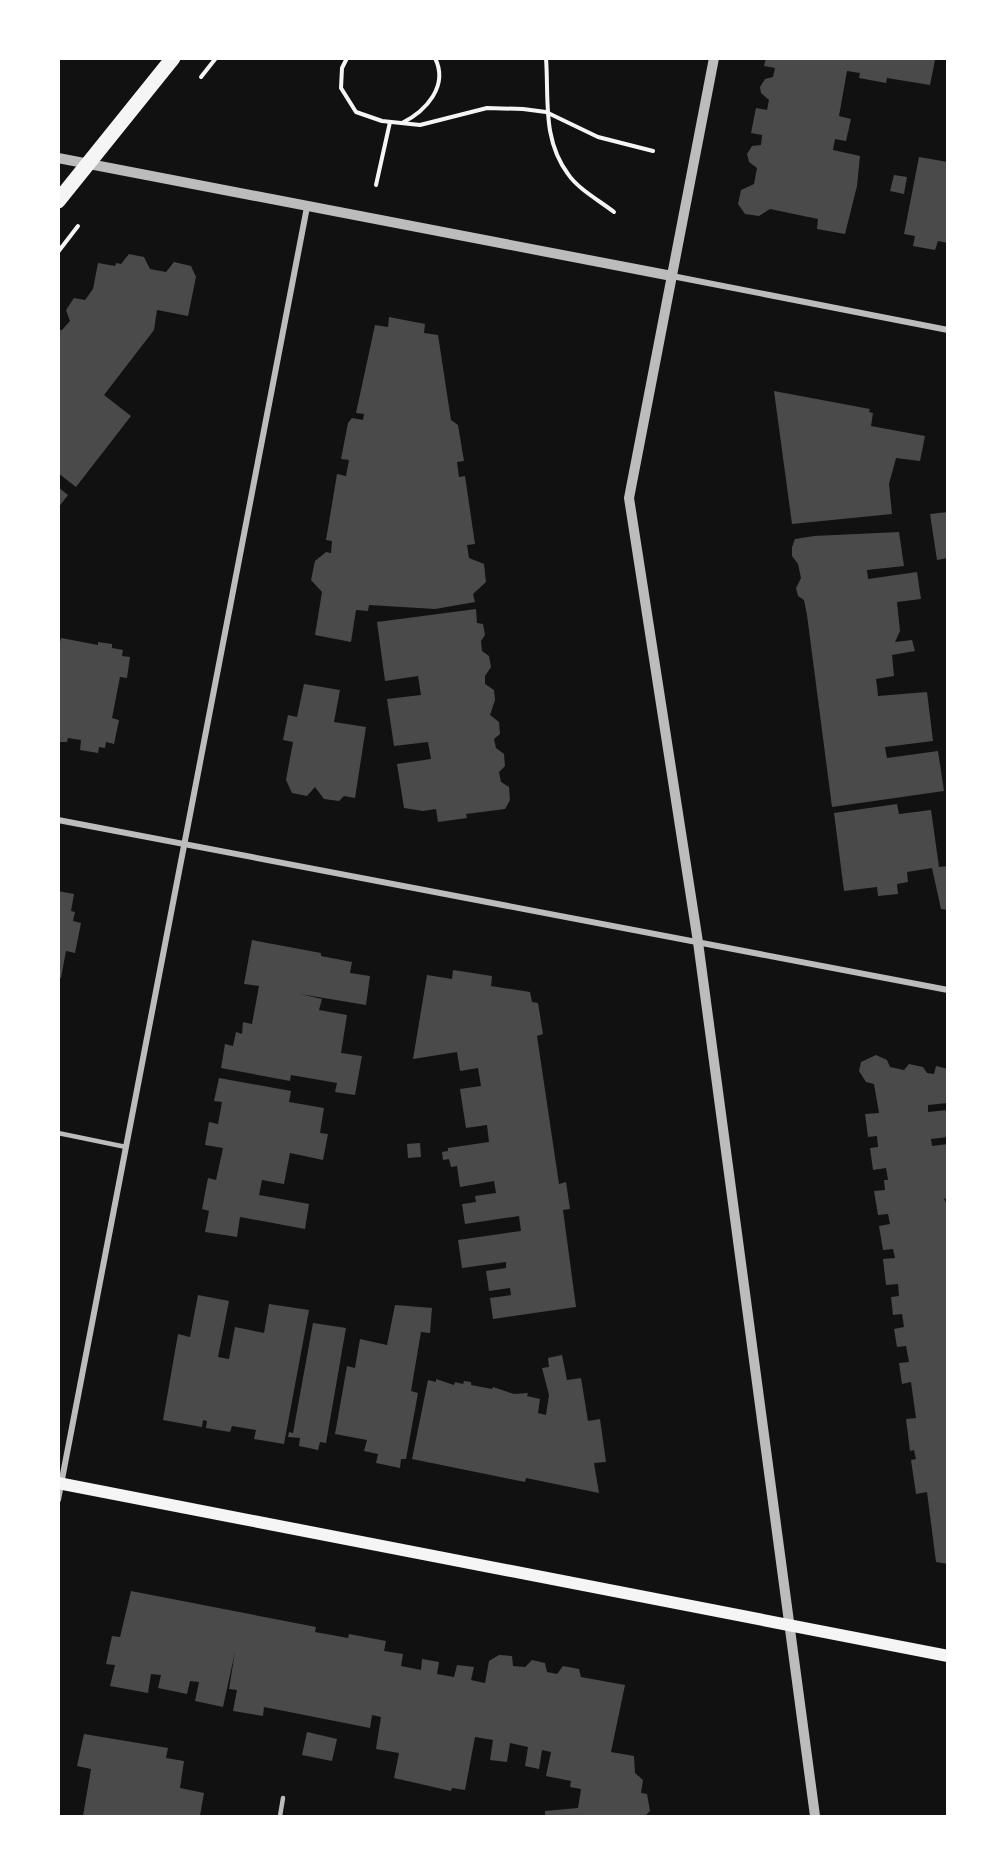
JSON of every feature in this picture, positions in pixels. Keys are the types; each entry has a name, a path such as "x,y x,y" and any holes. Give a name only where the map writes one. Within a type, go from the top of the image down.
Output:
{"main road":[{"path":"58,201 173,58"},
{"path":"60,1483 948,1656"}],"street":[{"path":"714,58 629,498 698,942 815,1816"},
{"path":"58,158 948,330"},
{"path":"58,1500 307,207"},
{"path":"58,820 948,990"}],"lane":[{"path":"58,1133 126,1147"},
{"path":"280,1816 283,1798"}],"path":[{"path":"347,58 342,68 341,88 356,112 390,122 420,125 487,108 524,109 546,112 598,137 653,151"},
{"path":"401,123 417,115 439,88 440,67 435,58"},
{"path":"546,58 546,112 552,144 568,176 614,212"},
{"path":"376,185 390,122"},
{"path":"58,252 80,224"}],"building":[{"path":"766,58 935,60 930,85 887,78 886,83 859,78 860,73 847,71 839,116 851,119 846,141 835,139 833,150 860,156 857,186 845,234 817,229 818,219 770,209 759,216 745,214 738,204 741,190 754,184 757,168 749,162 747,154 752,146 761,145 762,135 751,133 756,108 767,110 769,100 761,93 760,87 765,79 773,77 775,68 764,66"},
{"path":"919,157 948,162 948,243 938,241 935,250 913,246 915,236 904,234"},
{"path":"894,175 907,177 904,194 890,191"},
{"path":"129,254 144,257 150,269 166,272 174,262 191,266 196,277 188,316 157,310 154,330 104,395 131,416 76,487 58,473 58,330 62,330 70,321 66,310 74,298 85,300 93,289 98,263 115,266 116,263 121,264"},
{"path":"389,317 425,324 424,333 438,335 451,420 458,425 464,461 457,462 459,477 465,476 475,544 467,545 469,558 484,564 486,582 473,594 475,602 435,609 369,605 368,611 356,610 351,642 315,635 322,592 311,580 315,561 326,552 331,553 332,541 326,540 337,474 346,476 349,460 341,459 348,423 352,418 363,420 364,414 356,413 375,325 388,327"},
{"path":"774,391 870,409 869,412 873,413 871,426 925,436 920,461 896,458 889,484 892,514 792,524"},
{"path":"58,487 68,495 58,508"},
{"path":"948,512 948,558 937,560 930,514"},
{"path":"899,532 904,566 867,570 868,579 917,572 921,599 897,602 900,631 895,642 912,640 915,651 892,655 894,676 876,679 878,696 927,692 933,741 885,747 887,758 938,751 944,791 832,807 807,615 804,600 798,596 796,588 801,578 798,564 792,556 792,547 795,539 814,536"},
{"path":"476,609 477,623 483,624 485,635 481,641 482,651 489,656 491,667 485,676 485,684 494,690 495,700 490,715 499,722 500,734 494,739 496,748 504,754 505,766 499,772 501,782 509,787 510,800 505,809 466,814 467,818 438,822 436,809 423,811 404,808 397,764 431,759 428,742 394,746 387,699 421,695 418,676 385,681 377,622"},
{"path":"61,638 98,645 98,642 112,644 112,648 123,650 122,656 130,657 127,678 120,677 112,718 119,720 114,744 106,742 105,748 99,747 98,753 80,750 81,740 68,738 67,742 58,742 58,651"},
{"path":"304,684 340,690 334,722 366,727 355,798 344,796 339,801 324,799 315,787 307,796 292,793 286,780 293,742 283,740 288,715 297,717"},
{"path":"897,804 899,814 931,810 939,867 948,866 948,910 941,909 932,868 907,872 908,882 897,884 898,894 878,896 877,887 844,891 834,813"},
{"path":"58,891 74,894 71,911 75,912 73,921 81,923 75,953 66,951 61,978 58,977"},
{"path":"252,940 321,953 321,956 352,962 350,973 370,976 366,1005 300,994 322,999 319,1010 347,1015 341,1053 362,1056 355,1095 335,1092 337,1083 291,1075 290,1081 221,1068 225,1044 233,1046 236,1032 242,1034 243,1022 252,1024 259,986 244,984"},
{"path":"453,970 492,976 491,986 530,992 532,1002 538,1003 543,1034 537,1036 559,1184 566,1182 570,1209 563,1210 576,1307 493,1319 490,1298 511,1295 510,1288 489,1291 486,1271 506,1268 506,1262 462,1268 458,1240 521,1231 519,1216 465,1224 462,1204 476,1202 475,1196 496,1193 494,1181 460,1187 457,1166 451,1167 449,1159 443,1160 442,1152 448,1151 448,1148 489,1142 487,1125 466,1128 460,1089 481,1086 478,1068 460,1071 457,1052 413,1059 427,975 452,979"},
{"path":"876,1055 887,1060 890,1067 904,1070 909,1064 923,1067 927,1073 934,1074 936,1066 948,1069 948,1103 928,1105 928,1112 948,1110 948,1137 931,1139 932,1146 948,1144 948,1198 944,1199 948,1206 948,1564 936,1562 927,1492 916,1494 911,1460 916,1459 914,1450 910,1451 906,1419 916,1418 911,1382 902,1384 899,1363 909,1362 906,1346 897,1347 894,1329 904,1327 902,1314 893,1315 891,1297 899,1296 898,1284 886,1285 883,1259 895,1258 893,1249 883,1250 879,1226 890,1224 888,1214 878,1215 874,1191 885,1190 884,1180 888,1180 886,1168 873,1170 870,1148 878,1147 877,1136 868,1137 865,1114 879,1113 874,1084 866,1082 859,1071 861,1062"},
{"path":"219,1078 291,1091 289,1102 324,1108 320,1133 328,1134 323,1160 290,1153 284,1184 262,1180 259,1195 309,1204 305,1229 240,1217 237,1237 205,1232 209,1211 202,1209 208,1178 216,1180 223,1148 205,1145 209,1122 218,1124 222,1102 214,1101"},
{"path":"420,1143 421,1157 408,1158 407,1144"},
{"path":"198,1295 229,1301 218,1357 229,1359 235,1327 264,1333 269,1304 309,1310 284,1444 254,1439 256,1430 232,1426 230,1432 206,1428 207,1421 203,1420 202,1427 163,1420 178,1334 190,1337"},
{"path":"395,1305 432,1308 430,1333 421,1332 411,1391 418,1393 406,1459 401,1459 400,1468 376,1463 378,1454 364,1451 367,1440 335,1434 347,1366 355,1368 360,1339 387,1345"},
{"path":"313,1323 346,1328 326,1443 320,1442 318,1450 299,1446 300,1438 288,1437 289,1432 293,1433"},
{"path":"562,1355 567,1380 581,1378 588,1421 600,1419 606,1462 594,1463 599,1493 526,1478 525,1482 412,1459 428,1380 436,1382 436,1379 454,1385 455,1382 463,1384 464,1381 471,1382 471,1385 492,1389 493,1387 514,1394 528,1393 527,1396 540,1399 538,1413 546,1415 549,1395 542,1368 549,1367 548,1358"},
{"path":"131,1591 316,1627 315,1632 348,1638 349,1634 386,1641 384,1651 403,1654 401,1666 421,1670 422,1659 439,1662 437,1674 454,1677 457,1665 474,1667 471,1680 485,1683 489,1661 499,1655 512,1656 513,1666 525,1667 532,1660 545,1663 547,1672 557,1674 563,1666 579,1669 581,1677 625,1685 611,1752 634,1756 635,1773 643,1780 641,1793 647,1794 650,1811 645,1816 545,1816 545,1811 578,1808 581,1789 570,1787 571,1781 546,1776 551,1752 542,1750 539,1769 525,1766 528,1747 510,1743 507,1762 490,1760 493,1740 475,1737 465,1790 452,1788 451,1791 394,1778 399,1753 376,1749 381,1717 372,1715 370,1728 264,1707 263,1716 233,1711 237,1690 229,1689 235,1652 223,1707 195,1701 199,1682 190,1681 187,1694 158,1688 161,1675 151,1674 148,1693 110,1686 115,1665 106,1664 112,1636 120,1637"},
{"path":"307,1732 337,1739 332,1761 302,1755"},
{"path":"84,1734 168,1748 166,1758 184,1761 180,1788 204,1793 200,1816 83,1816 91,1769 77,1766"}]}
